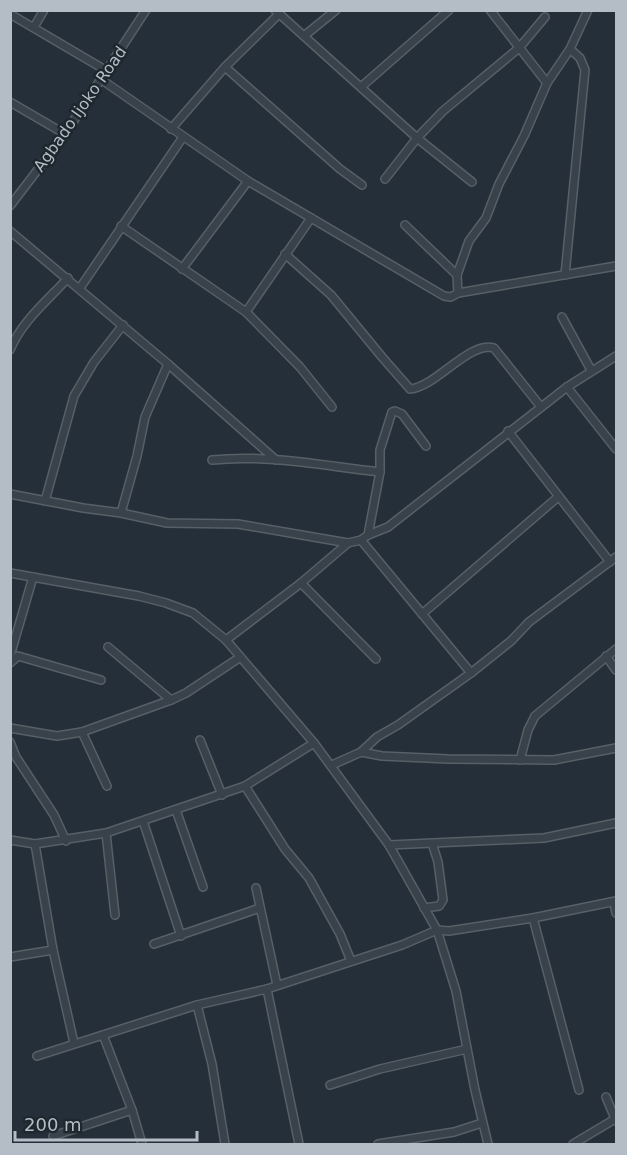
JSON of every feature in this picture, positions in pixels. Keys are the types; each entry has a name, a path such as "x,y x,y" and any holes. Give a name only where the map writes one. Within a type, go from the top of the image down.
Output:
{"street":[{"path":"34,27 44,10"},
{"name":"Agbado Ijoko Road","path":"10,206 65,134 146,10"},
{"path":"304,36 336,10"},
{"path":"361,87 449,10"},
{"path":"490,10 547,82"},
{"path":"458,292 457,275 469,240 486,218 499,184 524,136 547,82 570,49 588,10"},
{"path":"171,129 277,12 417,138 472,182"},
{"path":"10,14 107,71"},
{"path":"385,180 417,138 443,111 519,48 546,17"},
{"path":"565,275 585,70 580,58 570,49"},
{"path":"225,67 340,169 362,185"},
{"path":"102,80 248,182 444,296 452,297 458,292 616,267"},
{"path":"10,102 65,134"},
{"path":"80,288 183,137"},
{"path":"182,269 248,182"},
{"path":"246,312 311,218"},
{"path":"405,225 457,275"},
{"path":"121,226 246,312 300,367 332,407"},
{"path":"10,231 123,325 276,460"},
{"path":"285,254 332,295 411,389 420,388 466,356 488,346 494,348 541,407"},
{"path":"10,350 32,317 68,278"},
{"path":"562,317 591,370"},
{"path":"45,501 74,396 94,362 123,325"},
{"path":"10,494 167,523 238,524 348,543 361,540 388,527 472,463 508,431 591,370 616,356"},
{"path":"121,513 145,417 168,364"},
{"path":"567,387 616,449"},
{"path":"368,535 380,472 380,450 392,412 402,414 426,446"},
{"path":"332,765 361,752 377,736 398,725 471,673 511,641 529,622 613,559 558,497 549,482 508,431"},
{"path":"212,460 236,458 276,460 380,472"},
{"path":"422,614 558,497"},
{"path":"361,540 471,673"},
{"path":"226,640 301,584 348,543"},
{"path":"10,573 139,596 183,608 202,619 226,640 239,658 314,743 388,845 437,930 453,978 488,1144"},
{"path":"10,656 33,577"},
{"path":"301,584 376,659"},
{"path":"108,647 171,700"},
{"path":"520,760 528,730 535,716 616,649"},
{"path":"10,663 18,656 101,680"},
{"path":"606,656 616,670"},
{"path":"10,728 57,736 82,732 186,693 239,658"},
{"path":"82,732 107,786"},
{"path":"200,740 222,795"},
{"path":"10,742 16,757 54,815 66,841"},
{"path":"10,840 35,844 106,833 245,786 314,743"},
{"path":"361,752 382,756 554,760 616,748"},
{"path":"245,786 285,849 309,878 340,934 351,961"},
{"path":"176,810 203,887"},
{"path":"143,821 181,936"},
{"path":"388,845 544,838 616,823"},
{"path":"106,833 115,915"},
{"path":"424,908 439,906 443,900 438,862 432,843"},
{"path":"35,844 53,950 74,1043"},
{"path":"256,888 278,985"},
{"path":"37,1056 197,1005 267,989 402,945 437,930 449,931 533,918 615,902 616,913"},
{"path":"154,944 260,908"},
{"path":"533,918 579,1090"},
{"path":"10,957 53,950"},
{"path":"267,989 299,1144"},
{"path":"197,1005 212,1064 225,1144"},
{"path":"103,1035 132,1110 142,1144"},
{"path":"330,1085 380,1069 467,1049"},
{"path":"573,1144 616,1120 606,1097"},
{"path":"53,1136 132,1110"},
{"path":"378,1144 398,1143 454,1132 482,1123"}]}
